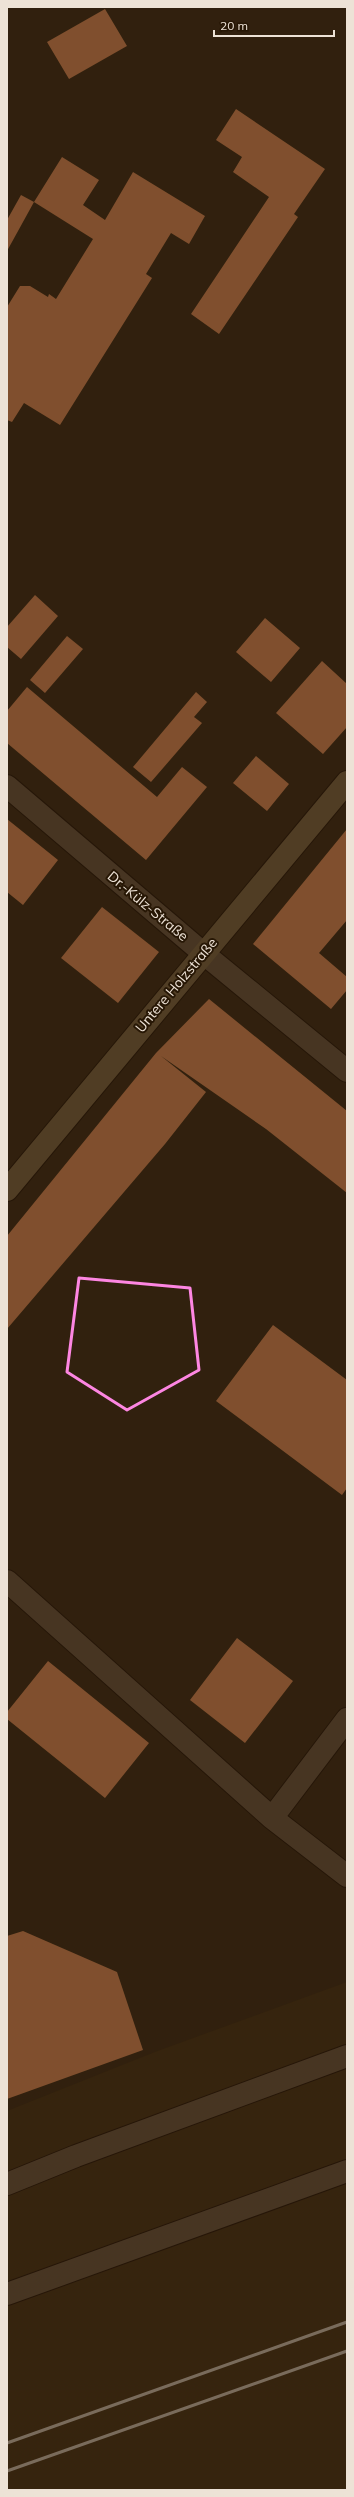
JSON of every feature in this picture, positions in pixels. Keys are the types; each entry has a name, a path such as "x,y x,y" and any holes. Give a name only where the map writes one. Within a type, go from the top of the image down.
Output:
{"street":[{"name":"Untere Holzstraße","path":"7,1190 347,782"},
{"name":"Dr.-Külz-Straße","path":"7,786 203,953 347,1071"},
{"path":"7,1581 272,1818 347,1876"},
{"path":"272,1818 347,1719"},
{"path":"7,2184 76,2156 347,2056"},
{"path":"7,2294 347,2172"}],"highlighted area":[{"path":"79,1278 190,1288 199,1370 127,1410 67,1372"}],"shaded area":[{"path":"347,1982 347,2490 7,2490 7,2111 155,2052"}],"building":[{"path":"105,9 127,46 69,79 47,42"},
{"path":"236,109 325,169 294,214 298,217 219,334 191,314 269,197 233,172 242,157 216,140"},
{"path":"62,157 99,180 83,205 105,220 133,172 205,216 189,244 171,233 146,274 152,278 60,425 24,403 12,422 7,420 7,307 20,286 30,286 48,297 49,294 56,299 93,239 34,202"},
{"path":"21,195 34,202 7,251 7,220"},
{"path":"35,595 58,616 21,659 7,647 7,627"},
{"path":"265,618 300,648 271,682 236,652"},
{"path":"67,636 83,649 45,693 30,680"},
{"path":"322,661 347,684 347,727 323,754 276,713"},
{"path":"27,687 157,797 182,767 207,787 146,860 7,743 7,711"},
{"path":"196,692 207,702 194,717 202,723 151,782 133,767"},
{"path":"256,756 289,784 267,811 233,783"},
{"path":"7,819 58,860 23,905 7,892"},
{"path":"347,829 347,920 319,953 347,977 347,990 331,1009 253,944"},
{"path":"102,907 159,952 118,1003 61,958"},
{"path":"209,999 347,1111 347,1193 266,1129 161,1056 206,1092 165,1144 7,1329 7,1236 156,1053"},
{"path":"273,1325 347,1380 347,1488 342,1495 216,1401"},
{"path":"237,1638 293,1681 245,1743 190,1700"},
{"path":"48,1661 149,1743 105,1798 7,1719 7,1712"},
{"path":"23,1931 117,1972 143,2050 7,2099 7,1936"}],"railway":[{"path":"7,2443 347,2322"},
{"path":"7,2471 347,2351"}]}
